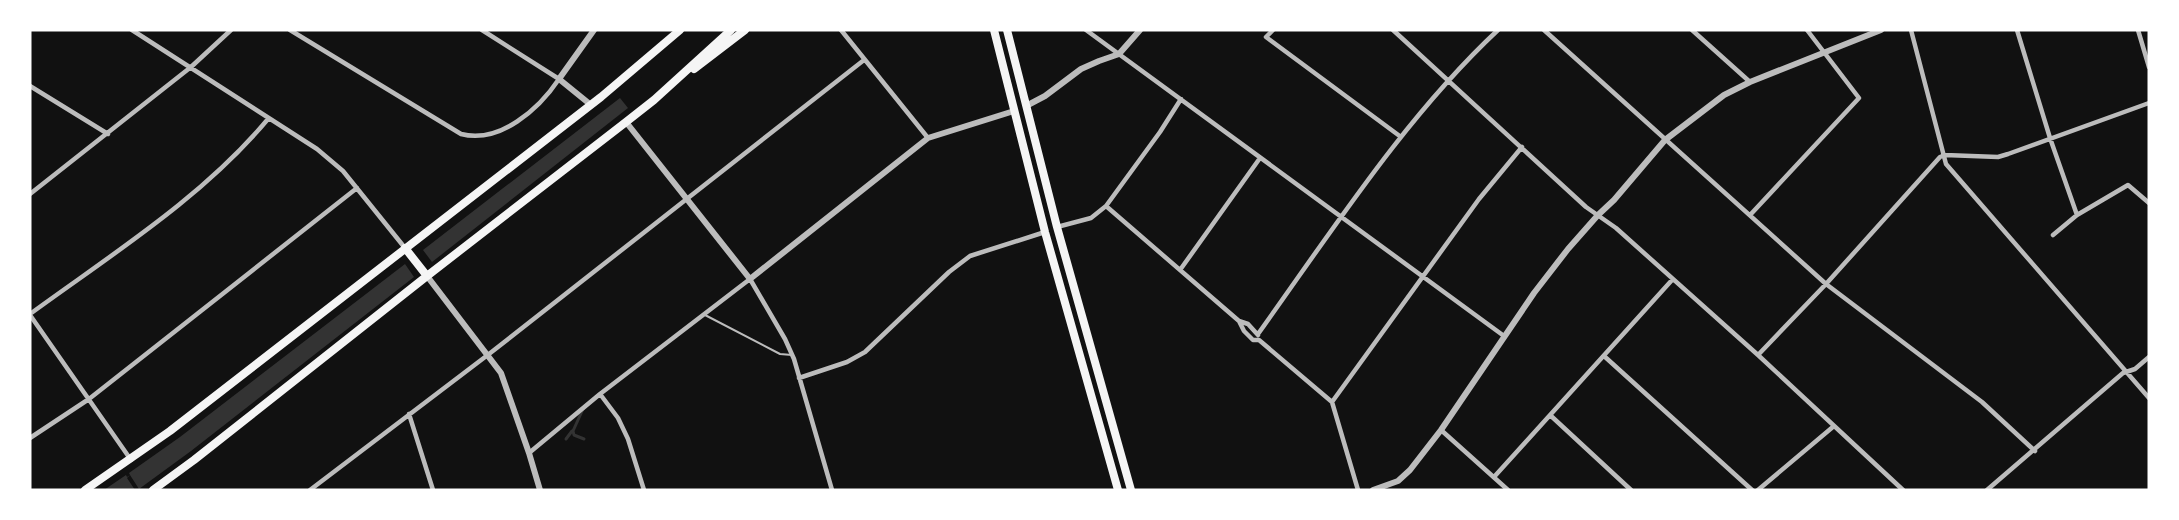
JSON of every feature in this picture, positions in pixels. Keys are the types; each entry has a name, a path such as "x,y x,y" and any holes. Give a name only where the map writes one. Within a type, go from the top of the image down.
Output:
{"highway":[{"path":"662,45 673,30"},
{"path":"85,490 131,460 591,105 680,30"},
{"path":"654,99 731,30"},
{"path":"153,490 194,460 425,273 745,30"},
{"path":"994,30 1045,232 1118,490"},
{"path":"1006,30 1131,490"},
{"path":"405,248 425,273"}],"street":[{"path":"132,30 317,149 342,171 405,248"},
{"path":"30,194 191,67 231,30"},
{"path":"290,30 461,134 471,136 486,135 518,120 548,94 594,30"},
{"path":"482,30 559,79 591,105"},
{"path":"841,30 928,138"},
{"path":"1086,30 1504,336"},
{"path":"1026,106 1045,96 1081,69 1098,60 1119,54 1140,30"},
{"path":"1272,30 1266,37 1401,137"},
{"path":"1393,30 1586,207 1616,228 1758,355 1903,490"},
{"path":"1258,334 1401,137 1448,80 1498,30"},
{"path":"1544,30 1665,140 1751,214 1826,284 1982,402 2035,451"},
{"path":"1692,30 1750,82"},
{"path":"1751,214 1859,98 1807,30"},
{"path":"1373,490 1398,481 1410,470 1441,430 1504,336 1555,266 1665,140 1724,95 1824,51 1881,30"},
{"path":"1911,30 1946,164 2149,398"},
{"path":"2017,30 2076,214"},
{"path":"2138,30 2149,67"},
{"path":"310,490 489,354 864,60"},
{"path":"30,86 108,134"},
{"path":"1058,227 1091,218 1106,206 1181,99"},
{"path":"1758,355 1826,284 1940,157 1945,155 1998,157 2149,103"},
{"path":"529,453 600,394 928,138 1014,111"},
{"path":"131,460 30,315 202,186 247,144 268,119"},
{"path":"626,122 750,279 792,355 832,490"},
{"path":"1332,402 1479,199 1522,147"},
{"path":"1180,270 1260,158"},
{"path":"2053,235 2076,214 2128,185 2149,203"},
{"path":"30,438 89,399 357,188"},
{"path":"1106,206 1239,321 1248,324 1258,334 1259,340 1332,402 1358,490"},
{"path":"799,378 847,362 865,352 949,272 970,256 1045,232"},
{"path":"425,273 489,354 501,373 540,490"},
{"path":"1494,477 1672,280"},
{"path":"1239,321 1244,331 1253,340 1259,340"},
{"path":"1604,356 1752,490"},
{"path":"1987,490 2126,371 2135,369 2149,357"},
{"path":"600,394 618,418 628,439 644,490"},
{"path":"409,414 433,490"},
{"path":"1550,415 1631,490"},
{"path":"1758,490 1834,426"},
{"path":"1441,430 1508,490"}],"lane":[{"path":"704,314 780,354 792,355"}],"shaded area":[{"path":"620,98 628,108 432,262 423,250"},
{"path":"405,264 414,277 191,451 139,489 129,473 180,437"},
{"path":"126,475 127,477 130,475 127,478 135,490 104,490"}],"pier":[{"path":"694,30 717,30 652,91 641,77"}],"waterway":[{"path":"583,409 573,431 574,435 584,439"},
{"path":"566,439 572,431"}]}
